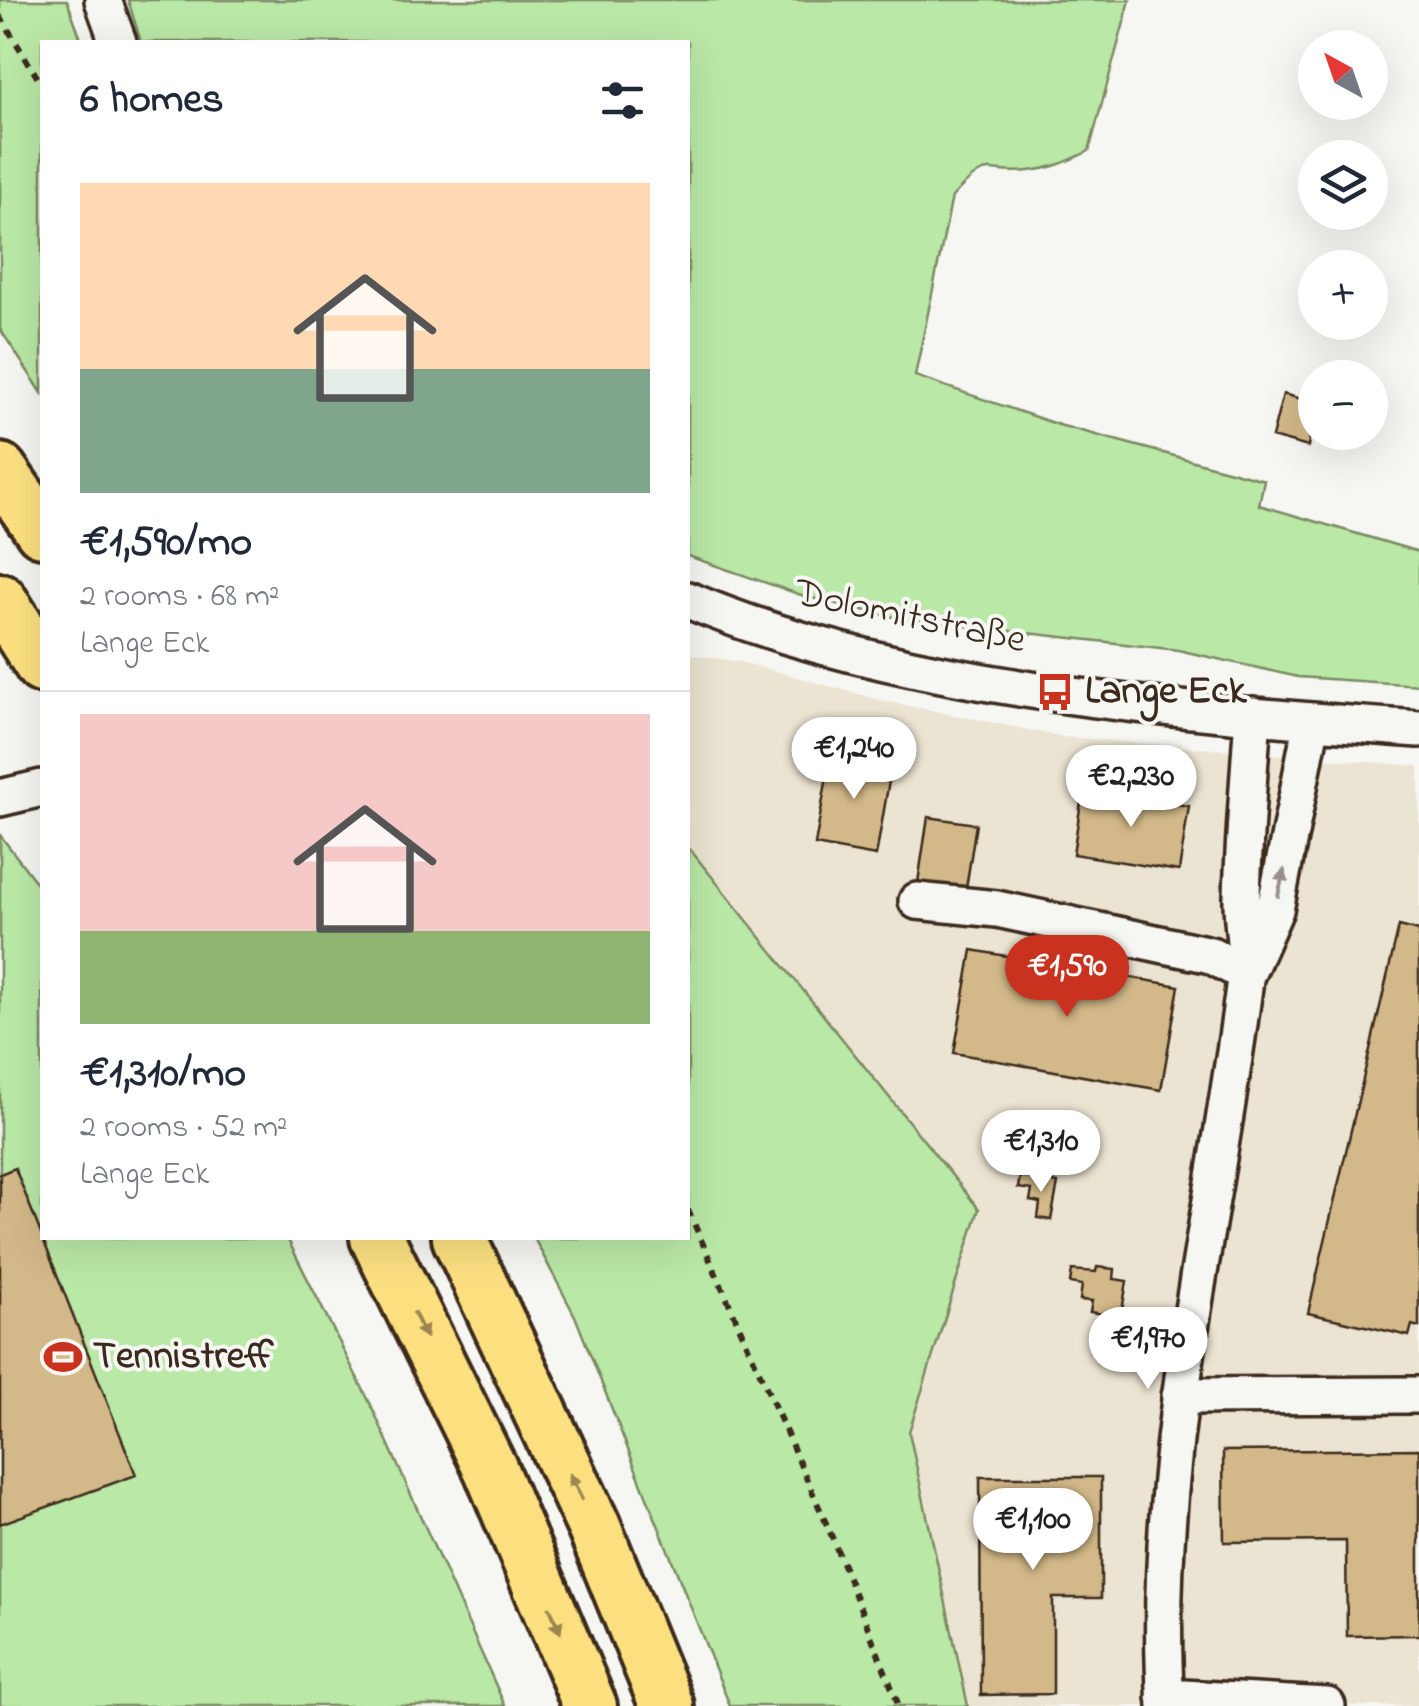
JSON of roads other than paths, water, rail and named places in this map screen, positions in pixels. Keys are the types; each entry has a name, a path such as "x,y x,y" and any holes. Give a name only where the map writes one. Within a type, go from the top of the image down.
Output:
{"highway":[{"path":"0,470 40,527"},
{"path":"0,600 40,663"},
{"path":"378,1240 490,1468 590,1706"},
{"path":"460,1240 594,1527 667,1706"}],"street":[{"path":"103,0 117,40"},
{"name":"Dolomitstraße","path":"690,601 754,628 868,658 1056,692 1419,729"},
{"path":"1253,715 1242,900 1246,974 1166,1510 1161,1630 1166,1701 1327,1706"},
{"path":"1246,974 1275,910 1303,785 1312,721"},
{"path":"0,798 40,788"},
{"path":"917,901 998,909 1212,955 1246,974"},
{"path":"1180,1396 1419,1395"}],"place":[{"name":"Lange Eck","path":"1055,692"},
{"name":"Tennistreff","path":"63,1357"}]}
